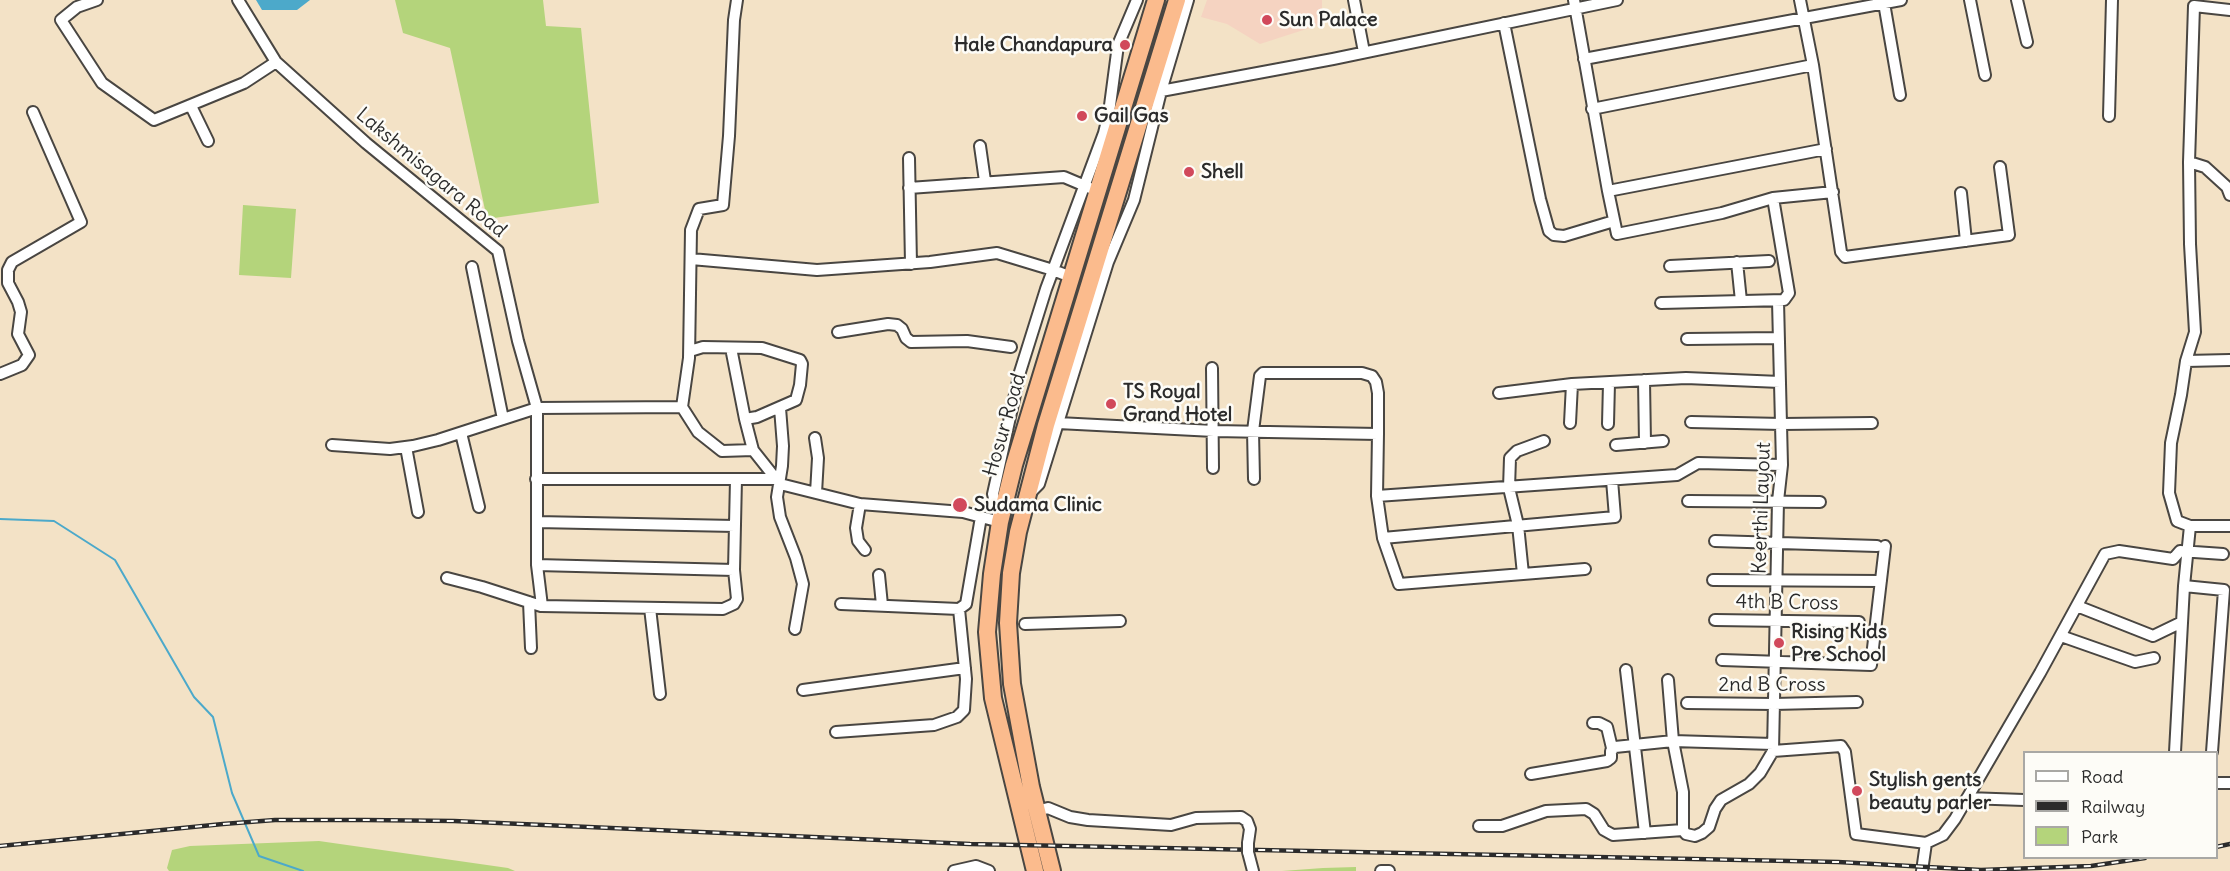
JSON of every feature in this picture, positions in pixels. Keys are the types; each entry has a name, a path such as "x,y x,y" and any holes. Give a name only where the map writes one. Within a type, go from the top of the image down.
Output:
{"highway":[{"name":"Hosur Road","path":"1035,871 993,698 987,632 988,607 1000,522 1014,465 1071,278 1091,188 1156,0"},
{"name":"Hosur Road","path":"1052,871 1037,812 1012,684 1008,622 1011,573 1018,532 1046,425 1177,0"}],"street":[{"path":"97,0 77,7 61,20 102,83 154,120 244,83 276,62"},
{"name":"Lakshmisagara Road","path":"238,0 276,62 366,143 498,251 518,341 537,408 537,566 542,606"},
{"path":"736,0 723,205 699,209 691,230 690,351 682,407 698,432 722,451 753,450"},
{"path":"536,479 736,479 778,482 860,504 963,512 1000,522 993,494 1020,372 1053,270 1091,188 1109,113 1118,45 1137,0"},
{"path":"1027,497 1039,484 1108,262 1134,200 1161,91 1188,0"},
{"path":"1354,0 1364,52"},
{"path":"1161,91 1504,23 1575,4 1617,0"},
{"path":"1800,0 1813,65 1841,252 1845,257 2009,235 2000,167"},
{"path":"1584,59 1901,0"},
{"path":"1970,0 1985,75"},
{"path":"2017,0 2027,42"},
{"path":"2109,116 2112,0"},
{"path":"1884,3 1900,95"},
{"path":"1575,4 1592,109 1617,234 1722,213 1773,198 1833,192"},
{"path":"2230,10 2214,4 2194,6 2189,162 2190,244 2195,332 2186,361 2171,443 2169,493 2177,521 2190,526 2230,526"},
{"path":"1504,23 1540,199 1549,231 1554,235 1564,236 1614,220"},
{"path":"1592,109 1813,65"},
{"path":"191,106 208,141"},
{"path":"0,374 22,365 29,355 18,334 21,312 8,283 8,270 12,262 81,222 33,112"},
{"path":"980,146 985,181"},
{"path":"1608,191 1826,149"},
{"path":"909,158 911,264"},
{"path":"2189,162 2205,167 2227,188 2230,195"},
{"path":"909,188 1064,177 1091,188"},
{"path":"1961,192 1966,241"},
{"name":"Keerthi Layout","path":"1773,198 1789,293 1784,300 1778,302 1782,465 1778,501 1779,542 1773,748"},
{"path":"691,259 817,270 911,264 997,253 1053,270 1071,278"},
{"path":"1670,266 1769,261"},
{"path":"1737,262 1741,301"},
{"path":"472,267 503,419"},
{"path":"1660,303 1778,302"},
{"path":"838,332 888,324 897,325 911,342 967,342 1011,347"},
{"path":"1686,339 1779,338"},
{"path":"690,351 703,347 767,348 776,354 800,360 802,364 799,394 796,400 780,408 745,419"},
{"path":"731,348 753,450 778,482"},
{"path":"2186,361 2230,360"},
{"path":"1212,368 1213,468"},
{"path":"1254,479 1253,431 1260,376 1263,373 1362,373 1372,376 1376,382 1377,496 1383,538 1399,584 1585,569"},
{"path":"1499,393 1572,384 1686,378 1780,382"},
{"path":"1644,380 1645,443"},
{"path":"1608,424 1609,383"},
{"path":"1570,423 1572,384"},
{"path":"332,445 390,449 406,447 438,440 537,408 682,407"},
{"path":"780,408 783,446 777,497 780,517 796,558 803,584 795,629"},
{"path":"1691,422 1872,423"},
{"path":"1058,423 1378,434"},
{"path":"461,433 479,507"},
{"path":"814,438 818,458 816,493"},
{"path":"1523,574 1518,525 1509,488 1510,458 1517,451 1544,441"},
{"path":"1616,445 1663,441"},
{"path":"406,447 418,512"},
{"path":"1377,496 1677,475 1698,463 1782,465"},
{"path":"447,578 542,606 723,609 734,604 737,599 734,570 736,479"},
{"path":"1383,538 1614,517 1612,480"},
{"path":"1688,501 1820,502"},
{"path":"860,504 855,528 858,541 865,550"},
{"path":"841,604 959,609 966,604 981,517"},
{"path":"537,522 735,526"},
{"path":"2175,751 2184,586 2190,526"},
{"path":"1714,541 1881,546 1881,581 1871,665 1722,660"},
{"path":"1612,748 1673,741 1773,748 1841,746 1845,752 1856,834 1926,843 1935,840 1948,830 2061,636 2105,554 2119,550 2173,559 2177,553 2187,552 2223,554"},
{"path":"537,566 734,570"},
{"path":"879,575 882,605"},
{"path":"1713,580 1881,581"},
{"path":"2184,586 2224,590 2212,751"},
{"path":"529,602 531,648"},
{"path":"2077,606 2152,636 2182,622"},
{"path":"650,608 660,694"},
{"path":"836,732 934,725 957,717 964,710 965,669 959,609"},
{"name":"4th B Cross","path":"1715,620 1859,622"},
{"path":"1025,624 1120,621"},
{"path":"2061,636 2135,662 2154,658"},
{"path":"803,690 965,669"},
{"path":"1626,670 1645,833"},
{"path":"1668,680 1673,741 1683,792 1683,830 1686,834 1695,836 1709,827 1715,809 1721,800 1749,784 1760,773 1773,748"},
{"name":"2nd B Cross","path":"1687,703 1857,702"},
{"path":"1531,774 1610,760 1612,748 1607,727 1593,723"},
{"path":"1967,798 2023,800"},
{"path":"1037,812 1048,808 1071,817 1088,820 1171,825 1196,818 1241,817 1247,821 1250,829 1248,848 1252,871"},
{"path":"1479,826 1502,826 1546,811 1586,809 1594,814 1604,830 1613,835 1683,830"},
{"path":"1922,871 1926,843"},
{"path":"954,871 976,866 989,871"},
{"path":"1381,871 1389,871"}],"shaded area":[{"name":"Sun Palace","path":"1207,0 1322,0 1322,24 1260,44 1227,24 1201,17"}],"green space":[{"path":"395,0 543,0 546,26 581,28 599,203 487,219 450,48 403,33"},
{"path":"243,205 296,209 291,278 239,275"},
{"path":"319,841 508,868 515,871 169,871 167,868 172,850 190,846"},
{"path":"1356,867 1356,871 1282,871 1323,868"}],"water":[{"path":"256,0 310,0 297,10 262,10"}],"waterway":[{"path":"0,519 54,521 115,560 194,697 213,717 232,793 259,856 303,871"}],"railway":[{"path":"0,846 275,820 365,820 454,821 970,844 1838,862 1981,870 2091,866 2138,859"},
{"path":"2218,847 2230,844"}],"place":[{"name":"Sun Palace","path":"1267,20"},
{"name":"Hale Chandapura","path":"1125,45"},
{"name":"Gail Gas","path":"1082,116"},
{"name":"Shell","path":"1189,172"},
{"name":"TS Royal Grand Hotel","path":"1111,404"},
{"name":"Sudama Clinic","path":"960,505"},
{"name":"Rising Kids Pre School","path":"1779,643"},
{"name":"Stylish gents beauty parler","path":"1857,791"}]}
